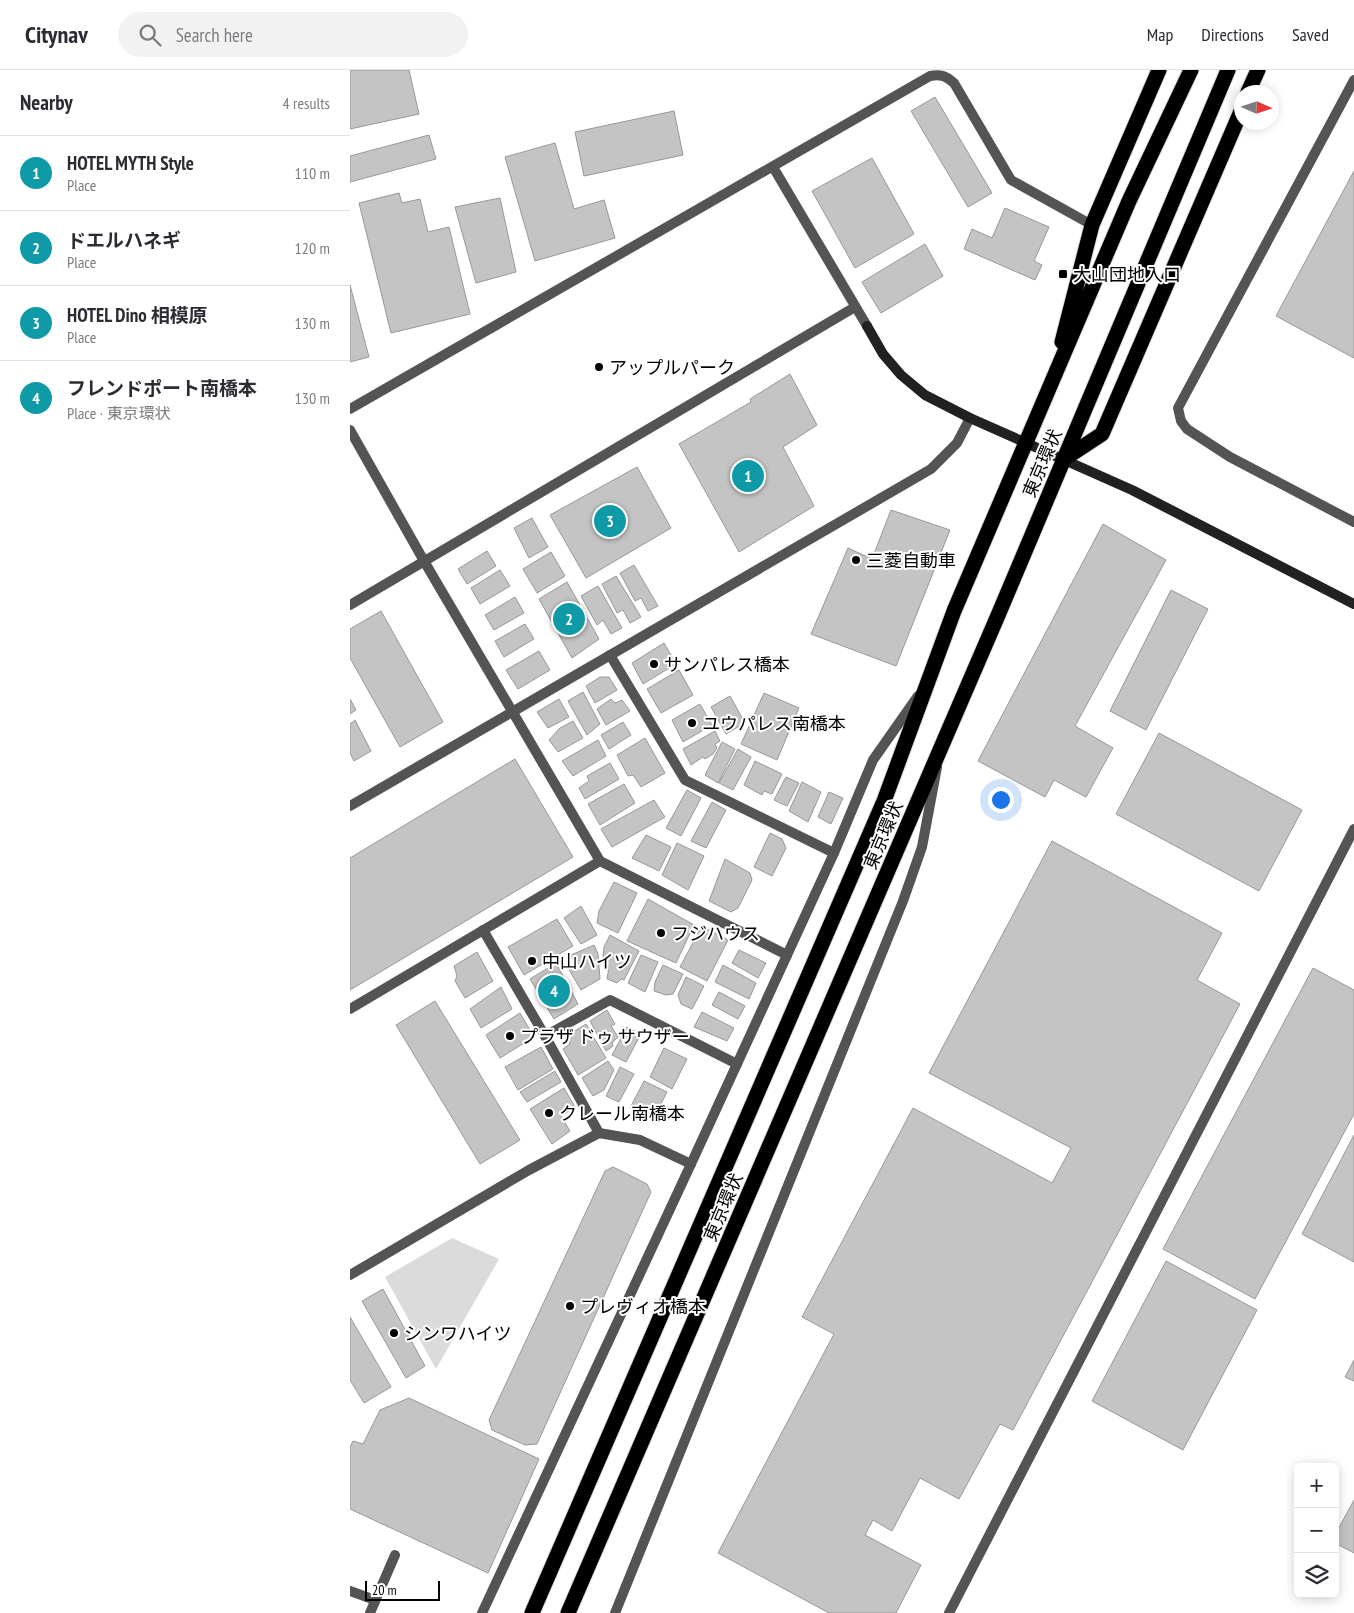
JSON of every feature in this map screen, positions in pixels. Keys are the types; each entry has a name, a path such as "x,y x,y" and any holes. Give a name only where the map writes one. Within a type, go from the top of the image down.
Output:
{"highway":[{"path":"1048,392 1092,225 1159,70"},
{"name":"東京環状","path":"532,1613 884,801 954,612 1129,201 1191,70"},
{"name":"東京環状","path":"568,1613 941,749 1228,70"},
{"path":"1251,85 1258,70"},
{"path":"1064,459 1102,434 1234,127"}],"street":[{"path":"350,409 930,76 939,74 947,76 954,83 1011,180 1092,225"},
{"path":"1354,80 1178,408 1181,421 1194,434 1230,457 1354,522"},
{"path":"773,167 883,354 901,375 925,395 970,418 1132,490 1354,604"},
{"path":"350,605 856,307"},
{"path":"350,806 931,469 957,443 970,418"},
{"path":"350,430 424,561 600,861 787,956"},
{"path":"610,655 685,780 834,853"},
{"path":"482,1613 692,1164 834,853 873,760 929,680"},
{"path":"615,1613 903,901 922,848 941,749"},
{"path":"949,1613 1354,829"},
{"path":"350,1009 600,861"},
{"path":"483,930 599,1133"},
{"path":"545,1036 610,1000 737,1064"},
{"path":"350,1275 529,1170 599,1133 640,1140 692,1164"},
{"path":"370,1613 395,1555"},
{"path":"350,1591 375,1600"}],"shaded area":[{"path":"452,1238 499,1259 436,1369 385,1277"}],"building":[{"path":"350,70 409,70 419,114 350,129"},
{"path":"935,97 992,193 968,207 911,111"},
{"path":"674,111 683,155 584,176 575,132"},
{"path":"429,135 436,159 350,182 350,156"},
{"path":"555,143 574,209 604,200 615,238 535,261 505,157"},
{"path":"872,158 914,234 855,268 812,191"},
{"path":"1354,171 1354,358 1276,316"},
{"path":"399,193 402,203 420,199 428,232 449,227 470,314 391,333 359,203"},
{"path":"500,198 516,272 476,283 455,207"},
{"path":"1005,208 1049,227 1034,261 1042,265 1035,280 964,249 972,229 992,238"},
{"path":"925,244 943,276 881,313 862,282"},
{"path":"350,285 369,357 350,362"},
{"path":"790,374 817,425 783,447 814,506 739,552 679,444 751,402 750,399"},
{"path":"637,467 671,528 586,578 550,515"},
{"path":"891,510 950,530 896,666 811,634 848,548 872,559"},
{"path":"532,518 548,547 529,558 514,528"},
{"path":"1103,524 1166,560 1075,726 1113,748 1086,797 1054,780 1045,797 978,761"},
{"path":"487,551 496,566 467,584 458,569"},
{"path":"551,552 565,576 537,593 523,569"},
{"path":"634,565 658,606 648,611 641,598 635,601 620,573"},
{"path":"500,570 510,586 480,604 471,588"},
{"path":"616,576 641,617 630,623 623,610 617,613 602,584"},
{"path":"567,582 599,639 572,658 539,599"},
{"path":"598,586 622,628 611,634 603,620 597,625 581,596"},
{"path":"1171,590 1208,609 1146,730 1110,711"},
{"path":"515,597 524,613 494,630 485,615"},
{"path":"381,611 443,722 400,747 350,658 350,629"},
{"path":"525,624 534,639 504,657 495,641"},
{"name":"サンパレス橋本","path":"664,643 676,664 643,684 632,663"},
{"path":"539,651 550,670 518,689 506,670"},
{"path":"679,670 693,695 661,713 647,689"},
{"path":"600,677 609,677 617,690 595,703 586,686"},
{"path":"583,692 600,724 587,735 568,701"},
{"path":"764,693 799,708 777,760 741,744"},
{"path":"730,696 745,723 726,734 711,707"},
{"path":"350,699 356,710 350,714"},
{"path":"559,699 569,717 548,728 537,712"},
{"path":"611,699 615,703 622,700 630,711 606,725 597,709"},
{"name":"ユウパレス南橋本","path":"700,704 712,725 683,742 672,720"},
{"path":"355,720 371,751 354,761 350,753 350,724"},
{"path":"573,721 583,738 558,752 549,740 560,728"},
{"path":"623,722 631,735 609,749 601,735"},
{"path":"715,731 720,741 715,744 717,748 713,754 705,759 703,757 691,765 683,749"},
{"path":"1159,733 1302,810 1259,891 1116,814"},
{"path":"645,738 665,773 641,787 633,775 628,776 617,755"},
{"path":"598,740 606,756 573,776 562,761"},
{"path":"722,742 735,749 718,783 705,775"},
{"path":"738,749 751,757 733,790 719,783"},
{"path":"515,759 573,857 350,990 350,858"},
{"path":"755,761 782,774 772,794 764,791 762,795 744,785"},
{"path":"610,763 619,779 585,799 579,788 589,781 587,776"},
{"path":"786,777 799,783 787,806 774,800"},
{"path":"802,782 821,792 808,822 789,811"},
{"path":"624,784 635,803 600,825 588,804"},
{"path":"687,790 701,798 681,836 666,828"},
{"path":"829,792 843,798 831,824 818,817"},
{"path":"654,800 665,817 612,847 601,829"},
{"path":"712,802 726,810 706,848 691,841"},
{"path":"770,833 782,839 786,848 772,876 754,867"},
{"path":"646,835 671,847 659,871 632,858"},
{"path":"1052,841 1222,933 1197,980 1240,1004 1013,1430 1000,1424 959,1499 920,1478 892,1531 873,1520 865,1535 921,1565 896,1613 829,1613 718,1553 834,1334 802,1317 913,1108 1052,1183 1071,1148 929,1073"},
{"path":"677,843 704,856 688,890 662,875"},
{"path":"725,859 750,873 752,880 738,908 731,912 709,901"},
{"path":"614,882 637,893 618,933 597,923 599,911"},
{"name":"フジハウス","path":"648,899 694,925 676,963 627,941"},
{"path":"581,906 597,935 581,944 564,918"},
{"name":"中山ハイツ","path":"557,919 573,946 524,975 508,947"},
{"path":"702,926 728,940 707,981 680,967"},
{"path":"610,935 639,951 624,980 621,979 617,983 607,979 609,967 603,957 604,947"},
{"path":"594,945 598,954 600,979 581,990 568,968 574,963 571,955"},
{"path":"739,950 766,963 758,978 732,963"},
{"path":"477,952 493,981 465,998 455,981 457,976 454,966"},
{"path":"641,955 658,962 645,992 628,983"},
{"path":"556,963 578,1004 554,1019 530,979"},
{"path":"663,965 683,974 673,994 666,995 654,991 655,982"},
{"path":"723,965 756,983 749,999 715,982"},
{"path":"1313,968 1354,990 1354,1114 1255,1299 1163,1249"},
{"path":"686,977 704,986 692,1009 681,1004 678,995"},
{"path":"501,987 512,1009 481,1028 470,1009"},
{"path":"719,992 745,1006 738,1019 712,1005"},
{"path":"435,1001 520,1140 480,1164 396,1025"},
{"path":"607,1010 615,1024 611,1026 618,1037 612,1043 613,1046 606,1051 590,1021"},
{"path":"702,1012 734,1028 727,1041 694,1027"},
{"name":"プラザ ドゥ サウザー","path":"520,1013 534,1037 500,1058 486,1035"},
{"path":"586,1024 606,1058 578,1075 563,1049 570,1044 567,1036"},
{"path":"627,1027 641,1034 626,1062 612,1055"},
{"path":"541,1047 553,1069 518,1090 505,1067"},
{"path":"664,1048 687,1059 672,1089 650,1077"},
{"path":"608,1061 614,1070 604,1090 593,1096 582,1078"},
{"path":"620,1067 634,1074 619,1102 606,1096"},
{"path":"555,1071 561,1082 527,1102 520,1092"},
{"path":"644,1081 667,1092 654,1118 630,1108"},
{"name":"クレール南橋本","path":"564,1088 575,1107 561,1116 570,1131 552,1144 530,1109"},
{"path":"1354,1135 1354,1262 1302,1234"},
{"name":"プレヴィオ橋本","path":"613,1167 647,1184 651,1192 537,1444 525,1445 492,1430 489,1420 605,1171"},
{"path":"1166,1261 1257,1310 1183,1450 1092,1401"},
{"name":"シンワハイツ","path":"383,1289 425,1366 406,1378 362,1301"},
{"path":"350,1317 391,1387 364,1403 350,1380"},
{"path":"1354,1360 1354,1381 1345,1377"},
{"path":"409,1398 539,1459 488,1573 350,1509 350,1447 353,1441 363,1444 380,1410"},
{"path":"1354,1500 1354,1553 1339,1545 1339,1528"}],"place":[{"name":"大山団地入口","path":"1063,274"},
{"name":"アップルパーク","path":"599,367"},
{"name":"HOTEL MYTH Style","path":"748,476"},
{"name":"HOTEL Dino 相模原","path":"610,521"},
{"name":"三菱自動車","path":"856,560"},
{"name":"ドエルハネギ","path":"569,619"},
{"name":"サンパレス橋本","path":"654,664"},
{"name":"ユウパレス南橋本","path":"692,723"},
{"name":"フジハウス","path":"661,933"},
{"name":"中山ハイツ","path":"532,961"},
{"name":"フレンドポート南橋本","path":"554,991"},
{"name":"プラザ ドゥ サウザー","path":"510,1036"},
{"name":"クレール南橋本","path":"549,1113"},
{"name":"プレヴィオ橋本","path":"570,1306"},
{"name":"シンワハイツ","path":"394,1333"}]}
